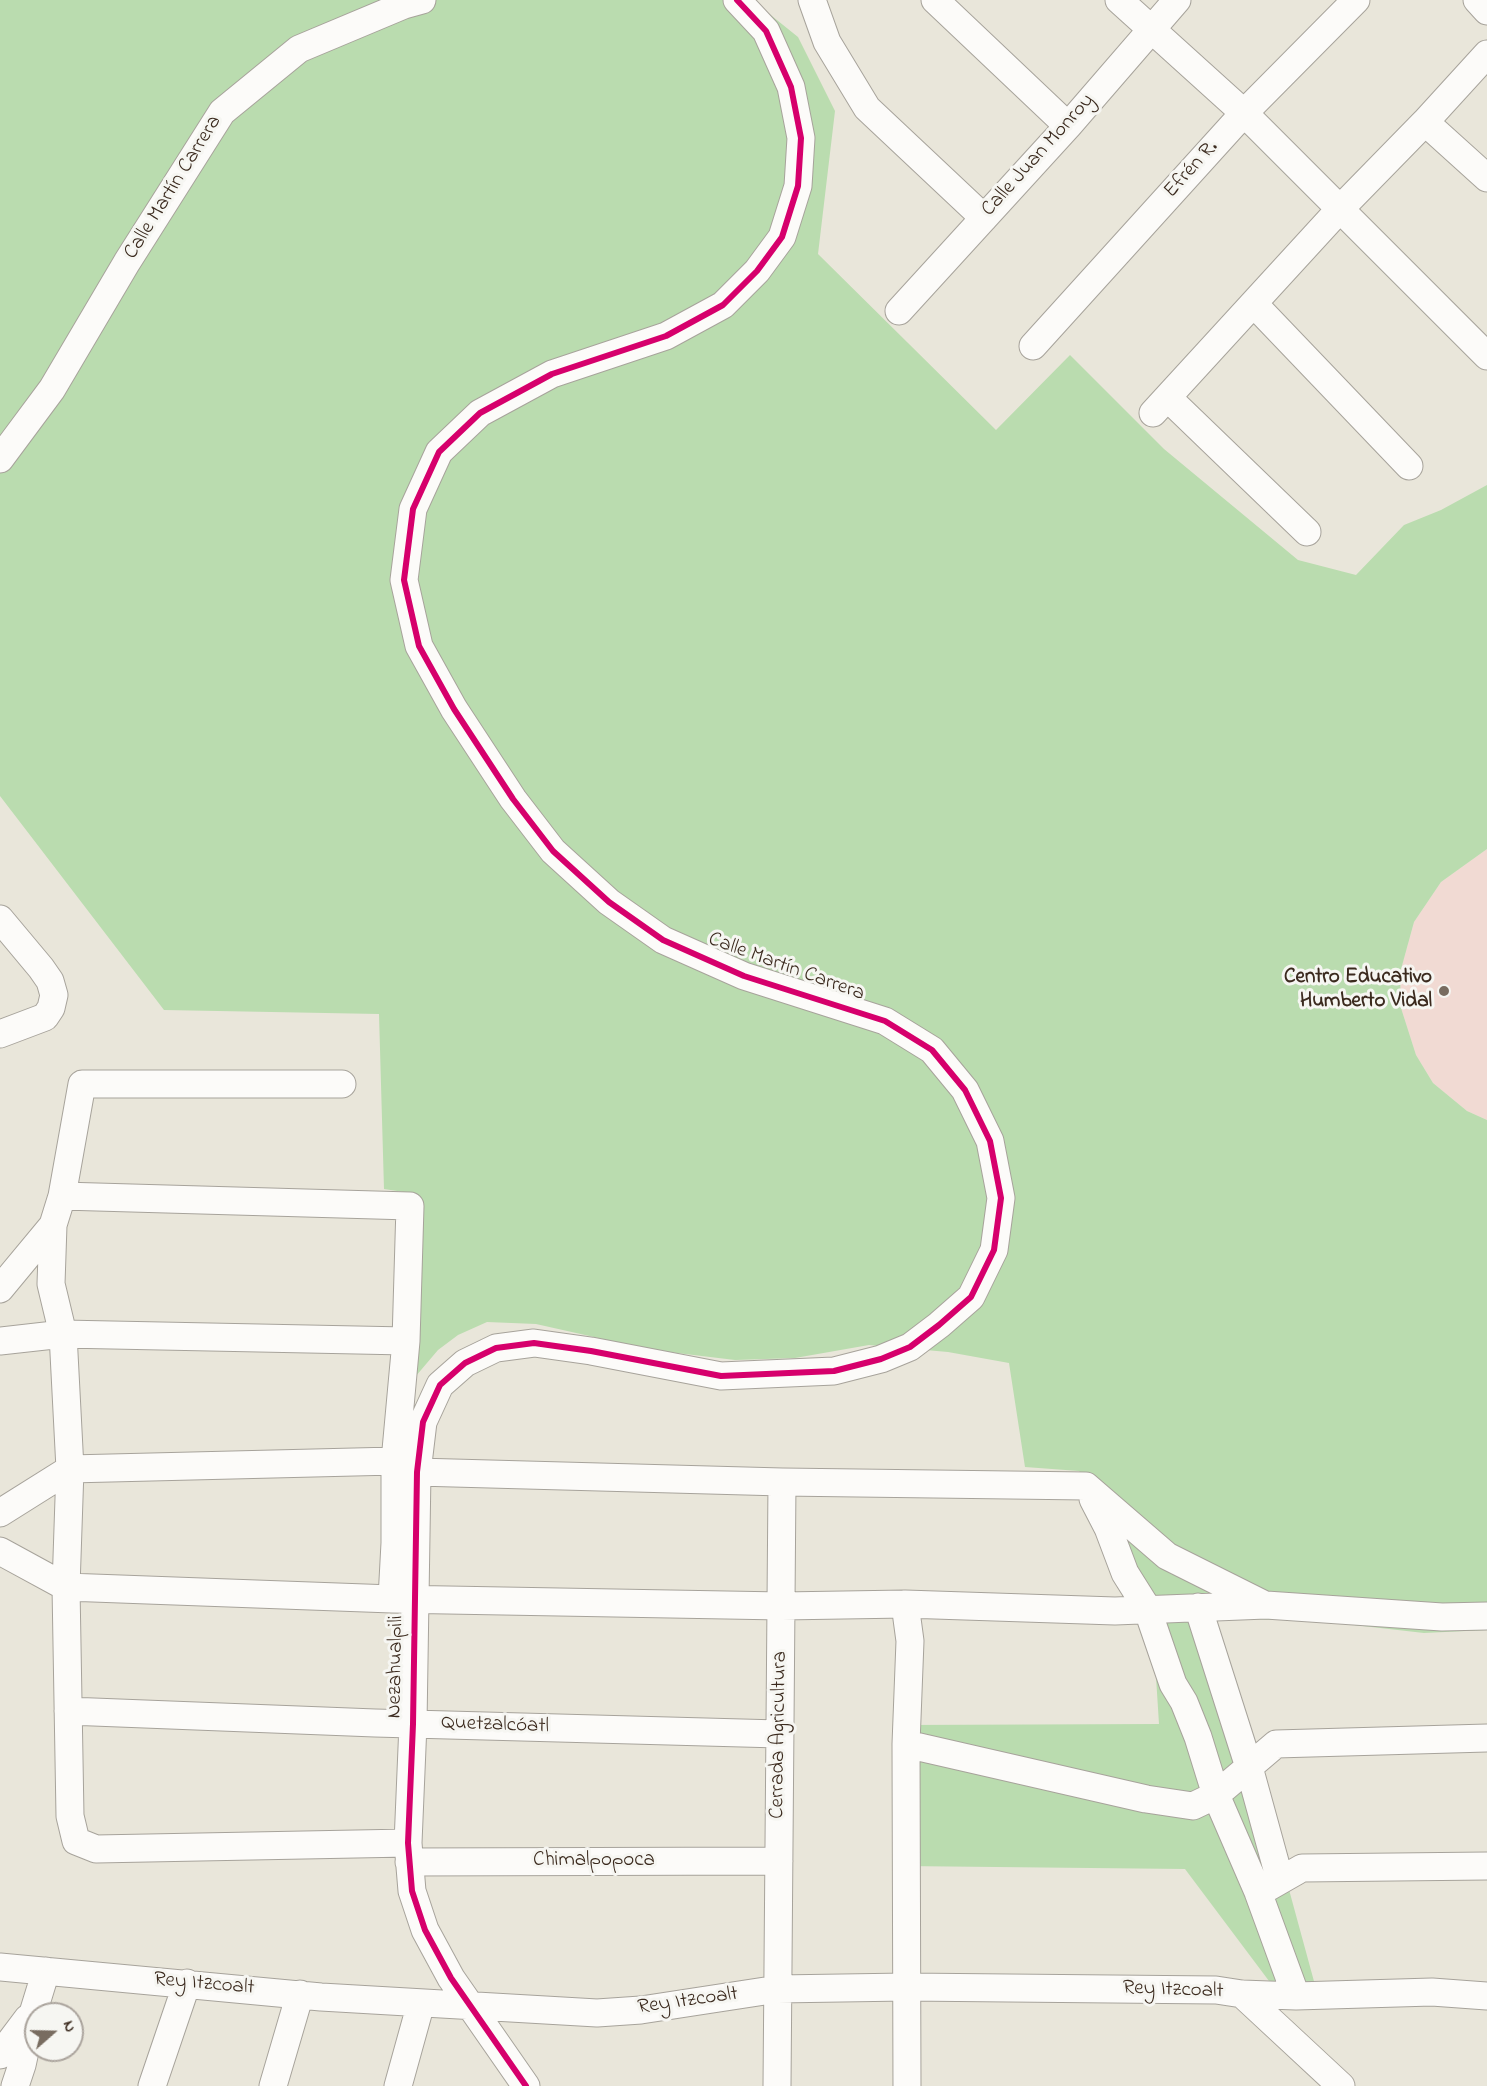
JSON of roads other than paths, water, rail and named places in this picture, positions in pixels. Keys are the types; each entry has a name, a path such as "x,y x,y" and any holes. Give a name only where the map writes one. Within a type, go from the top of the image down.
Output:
{"street":[{"name":"Calle Martín Carrera","path":"0,459 52,389 127,262 222,112 299,49 404,5 422,0"},
{"name":"Calle Martín Carrera","path":"406,1466 440,1385 465,1363 496,1348 534,1343 591,1351 721,1376 834,1371 881,1359 910,1347 971,1297 994,1250 1001,1198 990,1142 965,1090 932,1050 885,1020 744,976 663,940 609,902 553,851 513,800 454,709 419,646 404,580 413,509 417,500 439,452 480,413 552,374 666,336 723,304 757,271 782,237 798,186 801,138 799,127 791,87 765,31 737,0"},
{"path":"812,0 826,42 867,108 984,218"},
{"path":"935,0 1068,126"},
{"path":"1119,0 1244,113 1487,356"},
{"name":"Calle Juan Monroy","path":"899,311 1068,126 1177,0"},
{"name":"Efrén R.","path":"1033,345 1244,113 1356,0"},
{"path":"1477,0 1487,11"},
{"path":"1307,532 1160,406 1339,210 1425,122 1487,54"},
{"path":"1425,122 1487,178"},
{"path":"1254,304 1409,465"},
{"path":"0,918 50,981 54,995 51,1008 45,1017 0,1034"},
{"path":"68,1711 66,1587 70,1469 63,1334 51,1284 53,1226 62,1196 82,1084 342,1084"},
{"path":"62,1196 410,1206 406,1341 406,1466"},
{"path":"0,1290 53,1226"},
{"path":"0,1341 63,1334 406,1341"},
{"path":"0,1513 70,1469 406,1466 782,1482 1086,1486 1167,1556 1266,1605"},
{"name":"Nezahualpili","path":"406,1466 403,1599 413,1724 408,1853 412,1891 425,1930 451,1978 526,2086"},
{"name":"Cerrada Agricultura","path":"777,2086 782,1482"},
{"path":"1086,1486 1108,1528 1125,1573 1147,1608 1173,1684 1184,1702 1198,1737 1216,1795 1269,1886"},
{"path":"0,1551 66,1587 403,1599 782,1606 905,1604 1115,1611 1266,1605 1442,1617 1487,1616"},
{"path":"905,1604 910,1641 906,1744 907,2086"},
{"path":"1198,1607 1249,1767 1269,1886 1296,1996"},
{"name":"Quetzalcóatl","path":"68,1711 413,1724 779,1734"},
{"name":"Chimalpopoca","path":"68,1711 70,1816 76,1841 96,1849 779,1861"},
{"path":"906,1744 1146,1799 1193,1806 1216,1795 1276,1744 1487,1738"},
{"path":"1269,1886 1302,1868 1487,1866"},
{"name":"Rey Itzcoalt","path":"0,1967 300,1994 608,2013 778,1989 906,1987 1216,1989 1242,1994 1341,2086"},
{"path":"36,2002 46,1971"},
{"path":"152,2086 187,1983"},
{"path":"1242,1994 1296,1996 1432,1992 1487,1996"},
{"path":"273,2086 300,1994"},
{"path":"398,2086 421,2003"},
{"path":"0,2055 24,2023"},
{"path":"15,2086 24,2057"}],"place":[{"name":"Centro Educativo Humberto Vidal","path":"1444,991"}]}
